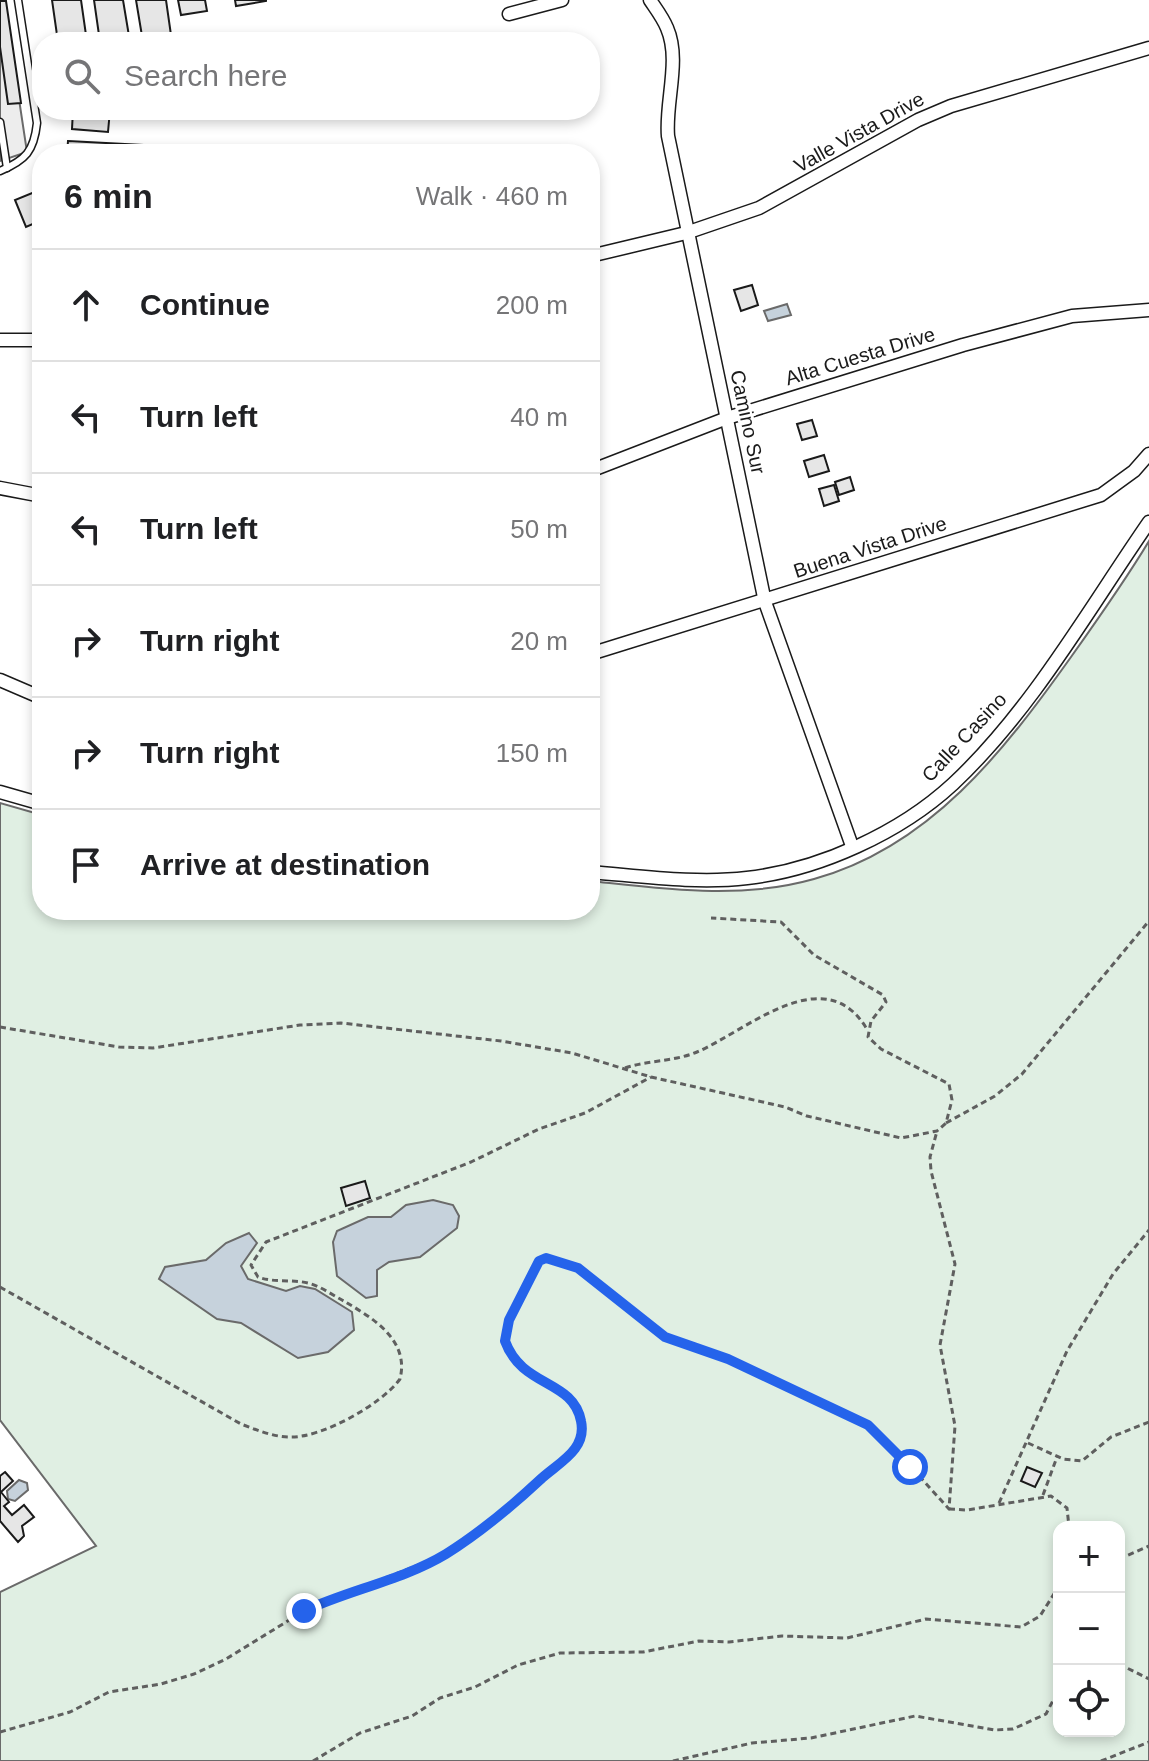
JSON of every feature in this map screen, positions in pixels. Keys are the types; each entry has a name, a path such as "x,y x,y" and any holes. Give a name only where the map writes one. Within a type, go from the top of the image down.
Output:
{"street":[{"path":"509,14 534,3 562,0"},
{"name":"Camino Sur","path":"650,0 667,28 673,51 666,111 686,233 765,602 852,846"},
{"name":"Valle Vista Drive","path":"600,254 686,233 759,208 918,120 951,106 1149,48"},
{"name":"Alta Cuesta Drive","path":"600,467 727,418 963,345 1072,316 1149,310"},
{"path":"0,340 32,340"},
{"name":"Buena Vista Drive","path":"600,651 1101,495 1134,471 1149,454"},
{"path":"0,488 32,494"},
{"name":"Calle Casino","path":"600,872 746,878 822,862 921,809 953,784 1028,697 1149,522"},
{"path":"0,680 32,694"},
{"path":"0,792 32,801"}],"lane":[{"path":"18,0 32,91"},
{"path":"34,144 37,120"},
{"path":"0,122 3,169 28,156 32,149"}],"path":[{"path":"711,918 781,922 814,955 868,984 883,995 886,1002 878,1008 868,1031"},
{"path":"0,1027 119,1047 153,1048 300,1025 352,1023 552,1048 651,1077 901,1138 937,1131 972,1105 995,1096 1022,1074 1149,921"},
{"path":"625,1068 696,1052 769,1013 809,999 841,1002 858,1016 871,1042 949,1084 952,1100 946,1123"},
{"path":"0,1287 36,1310 95,1338 177,1391 241,1424 268,1434 305,1436 378,1402 400,1379 401,1353 379,1323 322,1289 308,1283 277,1282 258,1277 251,1265 266,1242 471,1162 539,1129 585,1113 651,1077"},
{"path":"937,1131 930,1164 955,1264 940,1345 955,1426 949,1509"},
{"path":"999,1503 1067,1351 1113,1274 1149,1230"},
{"path":"0,1732 70,1712 109,1692 161,1684 194,1674 226,1659 304,1611 445,1554 518,1502 573,1453 583,1429 581,1417 566,1393 536,1380 518,1366 505,1341 512,1315 539,1261 546,1258 578,1268 665,1337 728,1359 868,1425 884,1438 949,1509 967,1510 999,1503 1055,1498 1067,1508 1068,1521"},
{"path":"1028,1443 1057,1457 1082,1461 1111,1437 1149,1422"},
{"path":"1043,1497 1057,1457"},
{"path":"1125,1556 1149,1546"},
{"path":"313,1761 360,1733 412,1716 440,1698 475,1687 518,1665 560,1653 643,1652 699,1641 729,1642 782,1636 847,1638 926,1619 1021,1627 1040,1616 1055,1593"},
{"path":"1121,1665 1149,1679"},
{"path":"673,1761 752,1743 811,1738 915,1716 995,1730 1013,1729 1046,1714 1053,1701"},
{"path":"1101,1761 1149,1742"}],"green space":[{"path":"1149,541 1149,1761 0,1761 0,1592 96,1546 0,1420 0,803 32,812 32,920 600,920 600,882 730,891 814,879 856,864 894,844 961,791 1019,727"}],"shaded area":[{"path":"0,0 4,0 27,152 0,161"},
{"path":"787,304 791,315 768,321 764,311"},
{"path":"433,1200 453,1205 459,1216 457,1228 420,1257 389,1262 377,1270 377,1296 366,1298 337,1276 333,1242 337,1231 368,1217 391,1217 406,1205"},
{"path":"249,1233 257,1243 241,1266 248,1279 286,1291 300,1286 315,1289 352,1312 354,1330 328,1352 298,1358 241,1323 217,1319 159,1279 165,1267 206,1260 226,1243"},
{"path":"19,1480 27,1483 28,1490 15,1501 8,1499 7,1491"}],"building":[{"path":"52,0 81,0 86,32 57,32"},
{"path":"94,0 123,0 128,32 99,32"},
{"path":"136,0 166,0 171,32 141,32"},
{"path":"178,0 205,0 207,11 181,15"},
{"path":"235,0 266,0 266,1 236,6"},
{"path":"0,1 6,1 21,103 8,104 0,47"},
{"path":"72,120 109,120 108,132 72,129"},
{"path":"68,141 124,144 68,144"},
{"path":"32,193 32,224 26,227 15,200"},
{"path":"752,285 758,305 741,311 734,290"},
{"path":"812,420 817,436 802,440 797,424"},
{"path":"824,455 829,471 809,477 804,461"},
{"path":"850,477 854,490 839,495 835,482"},
{"path":"834,485 839,501 824,506 819,489"},
{"path":"365,1181 370,1198 346,1206 341,1188"},
{"path":"1027,1467 1042,1473 1035,1487 1021,1481"},
{"path":"5,1472 13,1481 1,1492 9,1502 4,1506 12,1515 24,1505 34,1517 22,1526 24,1536 18,1542 0,1521 0,1476"}],"route":[{"path":"304,1611 445,1554 495,1521 573,1453 583,1429 575,1404 566,1393 536,1380 518,1366 505,1341 512,1315 536,1273 539,1261 546,1258 578,1268 645,1325 665,1337 728,1359 868,1425 910,1467"}]}
